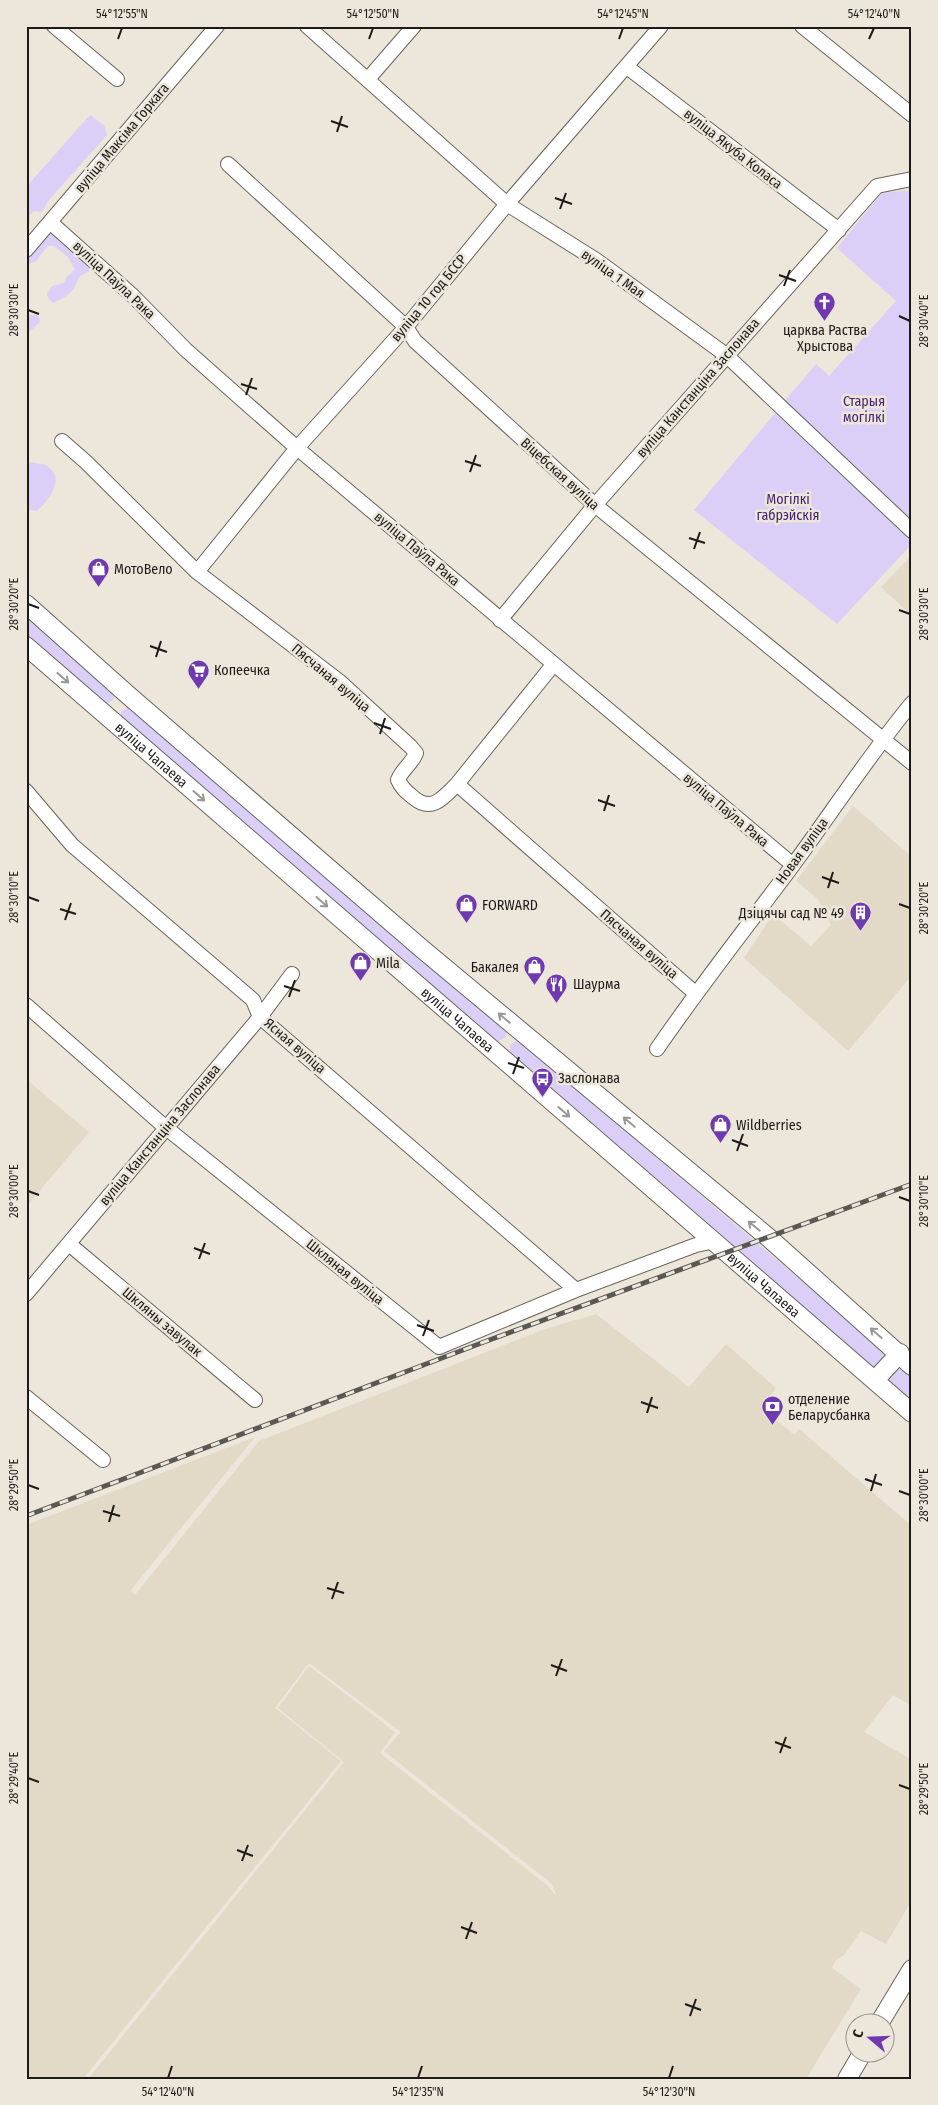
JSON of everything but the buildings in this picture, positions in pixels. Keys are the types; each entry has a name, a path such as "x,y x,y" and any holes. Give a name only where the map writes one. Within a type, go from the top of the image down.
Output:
{"main road":[{"path":"26,604 128,695 519,1030 769,1238 906,1360 875,1380"},
{"name":"вуліца Чапаева","path":"26,646 912,1413"},
{"path":"108,717 128,695"},
{"path":"886,2012 912,1968"},
{"path":"847,2079 857,2062"}],"street":[{"path":"54,26 117,79"},
{"name":"вуліца Максіма Горкага","path":"26,250 217,26"},
{"name":"вуліца 1 Мая","path":"307,26 507,204 596,260 726,355 912,531"},
{"path":"368,79 414,26"},
{"name":"вуліца 10 год БССР","path":"197,572 297,448 406,327 507,204 661,26"},
{"path":"802,26 912,115"},
{"name":"вуліца Якуба Коласа","path":"627,67 838,230"},
{"name":"Віцебская вуліца","path":"228,164 406,327 415,341 595,505 912,763"},
{"name":"вуліца Канстанціна Заслонава","path":"500,620 595,505 877,186 912,180"},
{"name":"вуліца Паўла Рака","path":"50,222 134,296 186,350 297,448 793,865"},
{"name":"Пясчаная вуліца","path":"62,441 86,462 197,572 339,682 411,747 416,753 398,780 402,788 419,802 429,805 440,801 457,784 695,993"},
{"path":"457,784 553,665"},
{"name":"Новая вуліца","path":"657,1049 695,993 793,865 883,738 912,703"},
{"name":"Ясная вуліца","path":"26,791 72,845 254,1000 260,1016 576,1290"},
{"name":"вуліца Канстанціна Заслонава","path":"26,1294 260,1016 292,974"},
{"name":"Шкляная вуліца","path":"26,1005 165,1127 439,1347 576,1290 696,1245 715,1241"},
{"name":"Шкляны завулак","path":"69,1244 255,1400"},
{"path":"26,1397 103,1460"}],"shaded area":[{"path":"912,555 912,616 881,587"},
{"path":"853,806 912,857 912,975 848,1051 744,958 773,914 811,946 831,925 818,899 796,881"},
{"path":"26,1079 89,1132 26,1207"},
{"path":"596,1314 689,1387 726,1344 776,1388 761,1407 794,1435 799,1429 912,1526 912,1706 893,1695 864,1732 912,1760 912,1900 886,1944 861,1931 844,1955 836,1960 832,1968 861,1989 806,2079 88,2079 344,1762 278,1708 309,1666 395,1732 380,1753 549,1887 557,1897 552,1884 384,1751 401,1732 309,1663 275,1708 341,1761 83,2079 26,2079 26,1525 255,1437 130,1591 135,1595 259,1441 545,1329"}],"green space":[{"path":"90,115 104,125 107,135 48,201 42,212 34,211 30,215 30,223 26,227 26,187"},
{"name":"Старыя могілкі","path":"912,190 912,522 783,403 816,364 829,376 896,301 837,248 882,193"},
{"path":"52,233 57,235 89,262 89,271 79,277 72,290 66,296 53,303 47,294 52,286 64,283 66,278 75,269 68,257 54,246 48,246 36,261 27,265 28,255 34,246"},
{"path":"28,315 38,315 40,322 28,333 26,317"},
{"name":"Могілкі габрэйскія","path":"776,412 912,537 912,544 837,624 694,510"},
{"path":"26,461 45,465 52,470 55,476 54,489 37,511 26,509"},
{"path":"26,613 116,694 113,700 105,705 26,640"},
{"path":"130,705 508,1027 506,1037 499,1041 489,1038 121,719 121,712"},
{"path":"518,1040 883,1350 885,1358 878,1367 870,1366 509,1053 511,1044"},
{"path":"896,1369 903,1370 912,1375 912,1404 889,1382 889,1378"}],"railway":[{"path":"26,1516 484,1342 912,1184"}],"place":[{"name":"царква Раства Хрыстова","path":"825,321"},
{"name":"МотоВело","path":"98,588"},
{"name":"Копеечка","path":"198,689"},
{"name":"FORWARD","path":"466,924"},
{"name":"Дзіцячы сад № 49","path":"860,932"},
{"name":"Mila","path":"360,982"},
{"name":"Бакалея","path":"535,986"},
{"name":"Шаурма","path":"557,1003"},
{"name":"Заслонава","path":"542,1097"},
{"name":"Wildberries","path":"720,1144"},
{"name":"отделение Беларусбанка","path":"772,1426"}]}
